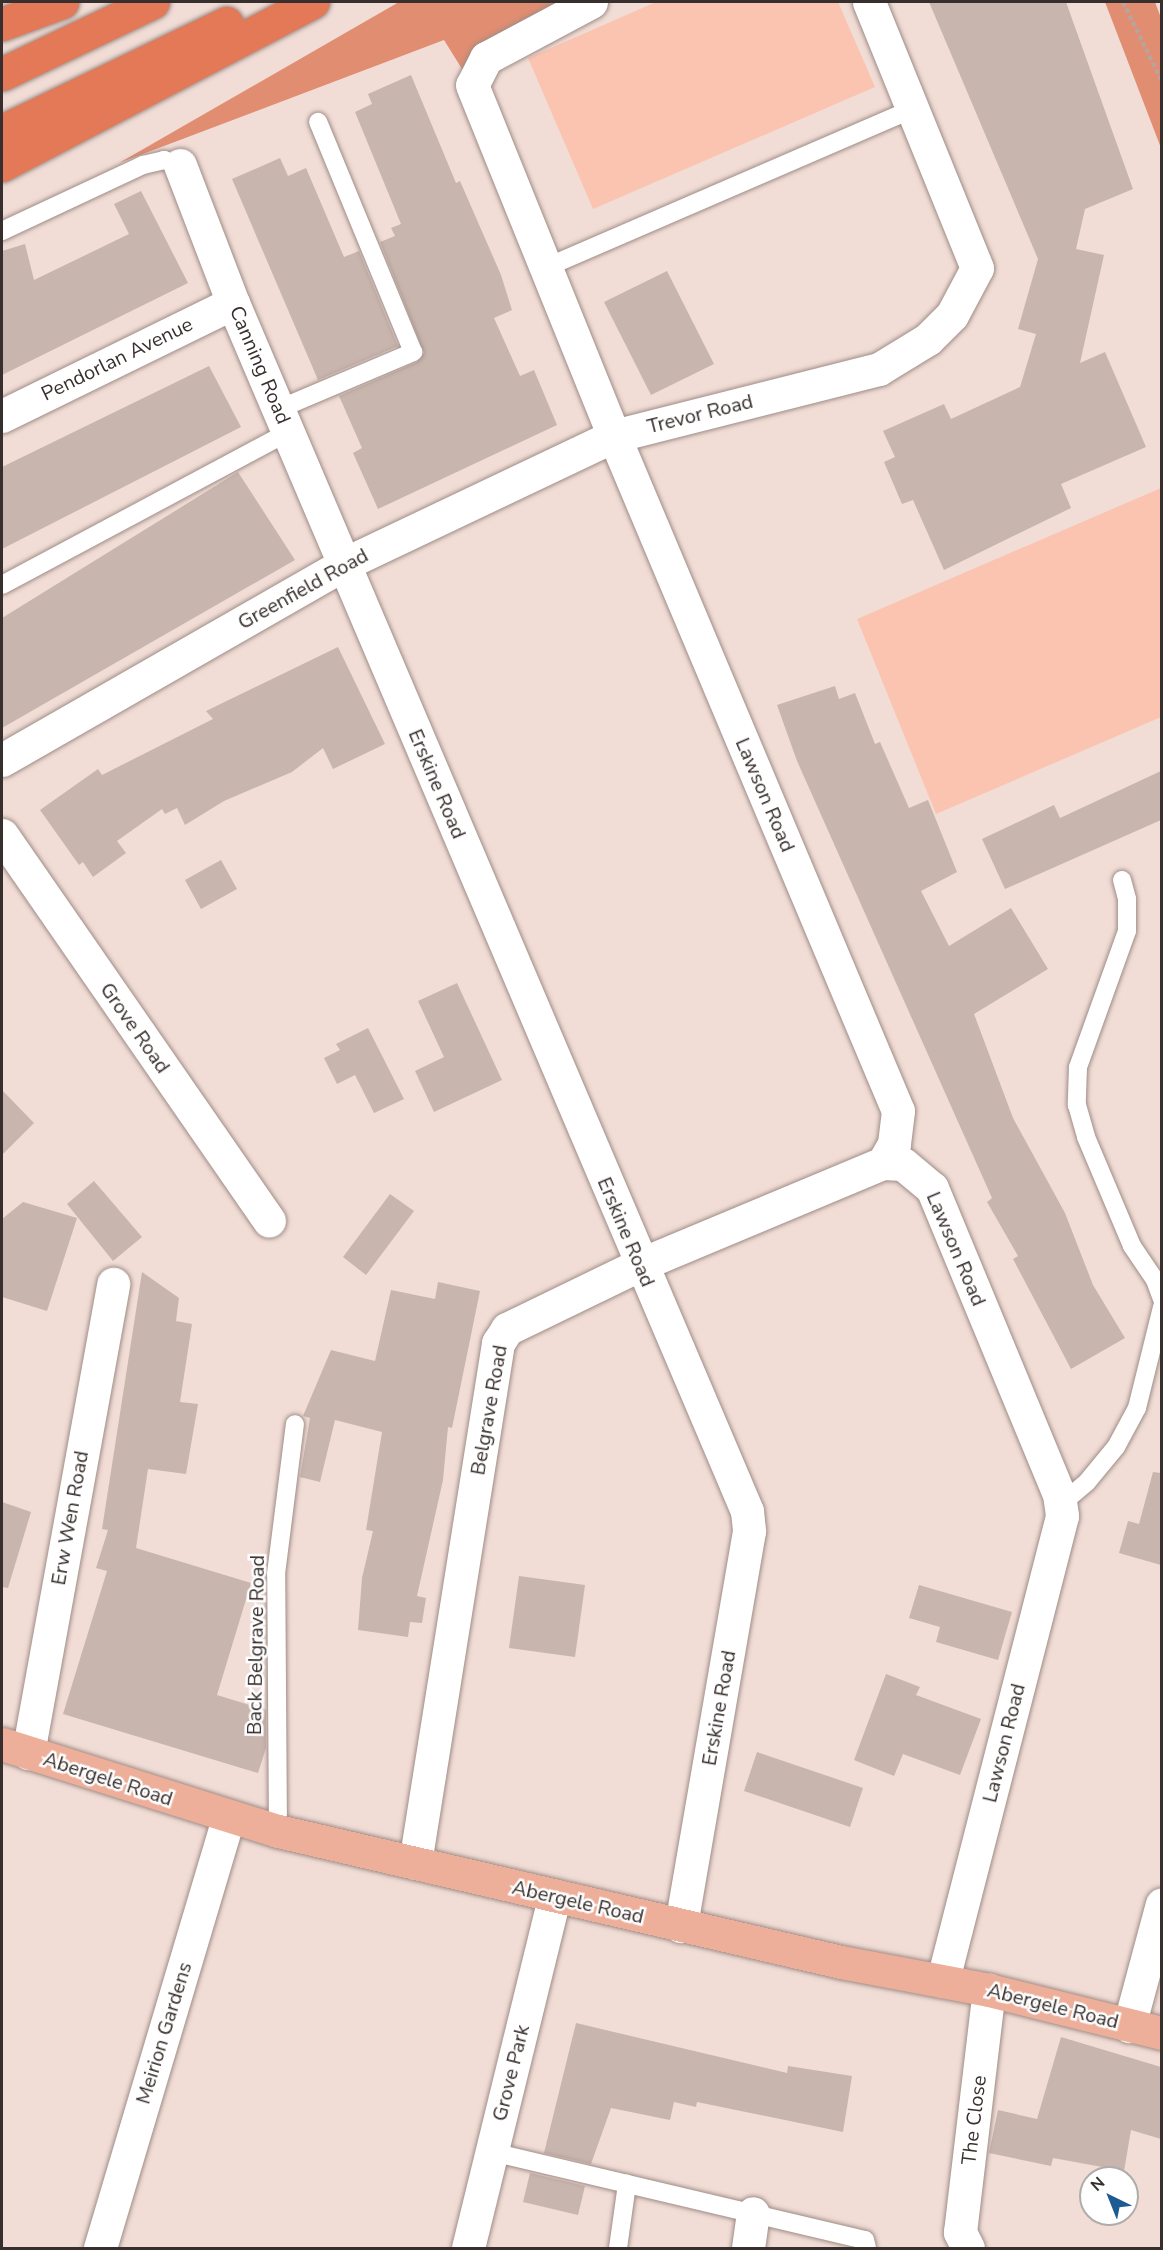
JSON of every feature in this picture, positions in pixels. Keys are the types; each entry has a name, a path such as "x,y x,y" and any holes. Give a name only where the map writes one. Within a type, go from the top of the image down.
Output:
{"highway":[{"path":"2,24 62,2"},
{"path":"2,74 153,2"},
{"path":"2,130 270,2"},
{"path":"2,165 313,2"}],"main road":[{"name":"Abergele Road","path":"15,1748 228,1818 278,1831 681,1926 989,1990 1161,2033"}],"street":[{"path":"591,2 486,58 472,85 614,436"},
{"name":"Trevor Road","path":"614,436 879,369 928,339 952,315 977,268 869,2"},
{"name":"Canning Road","path":"180,165 233,303 344,564"},
{"name":"Pendorlan Avenue","path":"2,416 233,303"},
{"name":"Greenfield Road","path":"2,760 344,564 614,436"},
{"name":"Lawson Road","path":"614,436 898,1111 894,1144 883,1163 903,1164 932,1188 1060,1504 1062,1516 943,1981"},
{"name":"Erskine Road","path":"344,564 639,1265 747,1511 749,1531 681,1926"},
{"name":"Grove Road","path":"2,835 269,1221"},
{"name":"Belgrave Road","path":"415,1863 498,1343 513,1323 639,1265 883,1163"},
{"name":"Erw Wen Road","path":"15,1748 113,1284"},
{"name":"Meirion Gardens","path":"100,2248 228,1818"},
{"name":"Grove Park","path":"468,2248 554,1897"},
{"path":"1129,2026 1161,1904"},
{"name":"The Close","path":"968,2248 960,2232 989,1990"},
{"path":"748,2248 753,2214"}],"lane":[{"path":"545,268 913,109"},
{"path":"2,585 284,421 413,352 318,122"},
{"path":"2,231 143,165 164,160 180,165"},
{"path":"1122,880 1127,899 1127,931 1078,1067 1077,1105 1086,1137 1132,1246 1155,1280 1161,1299"},
{"path":"1060,1504 1088,1482 1116,1447 1137,1408 1161,1307"},
{"name":"Back Belgrave Road","path":"278,1831 276,1574 296,1424"},
{"path":"492,2152 865,2240 867,2248"},
{"path":"618,2248 627,2184"}],"path":[{"path":"1123,2 1161,82"}],"shaded area":[{"path":"399,2 591,2 472,85 444,40 119,163"},
{"path":"656,2 838,2 875,87 593,209 528,58"},
{"path":"1105,2 1155,2 1161,18 1161,148"},
{"path":"1161,488 1161,717 936,814 857,619"}],"building":[{"path":"929,2 1066,2 1133,189 1085,209 1076,249 1104,255 1080,363 1105,352 1146,447 1061,484 1071,508 944,570 913,500 902,504 884,462 895,457 883,431 944,404 951,419 1020,387 1036,334 1018,329 1038,259"},
{"path":"411,75 456,183 460,181 501,275 512,310 494,318 520,376 534,370 557,425 378,509 353,453 362,448 339,396 417,362 424,353 380,242 395,236 391,228 401,224 355,112 372,104 368,94"},
{"path":"280,158 288,176 306,168 344,257 359,251 398,346 318,380 232,179"},
{"path":"141,191 188,283 2,375 2,251 25,244 34,280 129,234 114,204"},
{"path":"667,271 714,364 651,395 604,302"},
{"path":"209,366 241,427 2,549 2,467"},
{"path":"238,472 295,560 2,728 2,618"},
{"path":"338,647 385,744 333,769 323,748 292,772 224,801 185,825 177,808 165,814 162,809 117,841 126,853 93,877 83,862 79,865 40,810 98,769 102,775 213,719 206,711"},
{"path":"835,686 839,699 855,693 875,744 880,742 909,808 928,800 957,872 921,891 949,946 1011,908 1048,969 974,1014 1013,1118 1065,1213 1093,1285 1125,1338 1071,1369 1013,1259 1018,1256 987,1202 992,1198 797,761 777,705"},
{"path":"1161,771 1161,820 1005,889 982,839 1054,805 1060,818"},
{"path":"221,860 237,889 201,909 185,880"},
{"path":"457,983 502,1080 434,1112 415,1071 444,1057 418,1001"},
{"path":"368,1028 404,1099 374,1113 355,1075 337,1084 324,1058 340,1050 336,1044"},
{"path":"2,1090 34,1123 2,1155"},
{"path":"94,1181 142,1237 113,1261 67,1204"},
{"path":"390,1194 414,1211 366,1275 343,1257"},
{"path":"23,1202 77,1218 47,1311 2,1297 2,1219"},
{"path":"142,1272 179,1298 176,1321 192,1324 180,1402 198,1404 186,1474 148,1469 136,1548 251,1583 217,1695 266,1710 266,1748 258,1773 63,1714 107,1571 96,1568 108,1530 102,1529"},
{"path":"438,1282 480,1291 452,1428 448,1427 443,1480 417,1596 426,1598 422,1623 410,1622 408,1637 358,1630 362,1578 373,1531 366,1530 382,1432 335,1420 320,1482 300,1477 310,1418 303,1416 331,1350 375,1361 391,1290 435,1299"},
{"path":"1153,1472 1161,1473 1161,1565 1119,1553 1128,1521 1139,1524"},
{"path":"2,1502 31,1512 8,1588 2,1587"},
{"path":"519,1576 585,1585 575,1657 509,1648"},
{"path":"919,1585 1012,1612 998,1660 936,1642 940,1627 909,1618"},
{"path":"886,1674 920,1687 916,1695 981,1719 960,1775 903,1754 894,1776 854,1760"},
{"path":"757,1752 863,1788 850,1827 744,1791"},
{"path":"576,2023 787,2073 788,2066 852,2076 843,2132 697,2102 696,2107 674,2102 670,2120 611,2108 591,2164 544,2153"},
{"path":"1061,2037 1161,2067 1161,2139 1131,2130 1125,2166 1097,2166 1053,2158 1051,2166 989,2153 998,2110 1037,2119"},
{"path":"530,2173 585,2186 578,2215 523,2202"}]}
